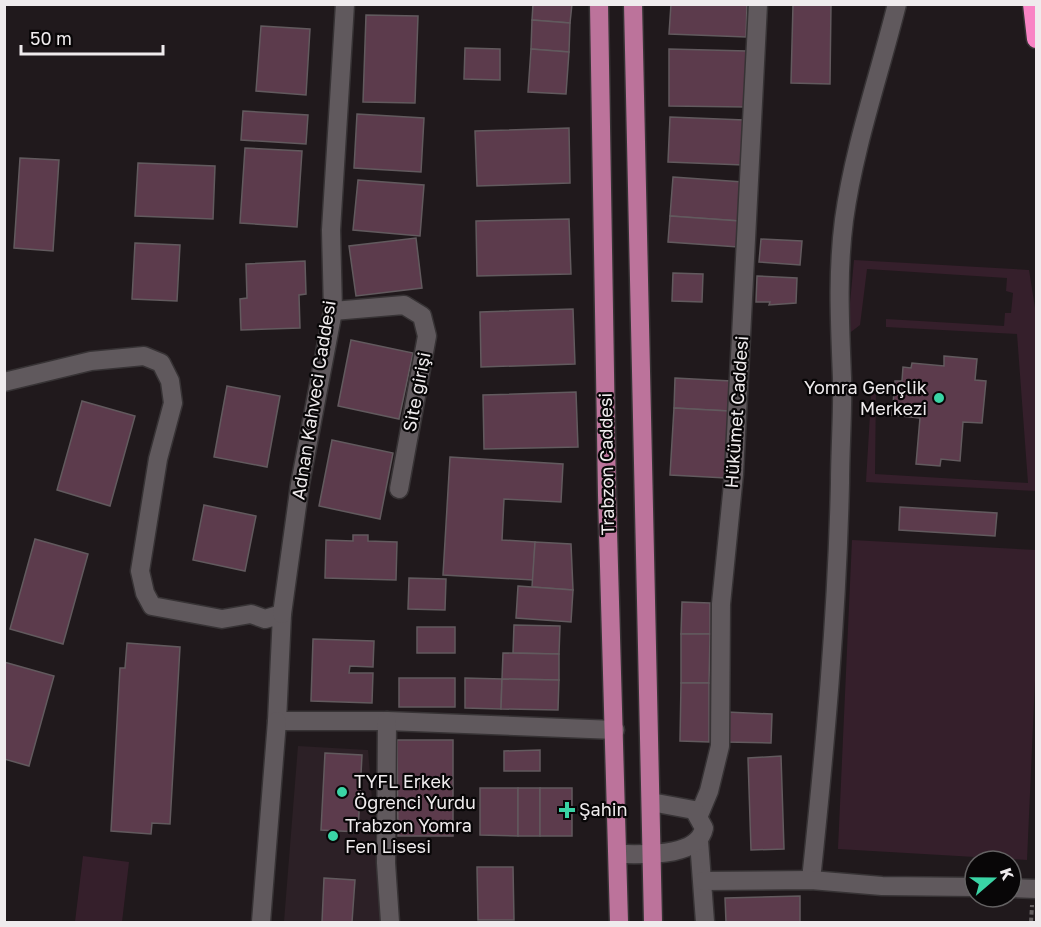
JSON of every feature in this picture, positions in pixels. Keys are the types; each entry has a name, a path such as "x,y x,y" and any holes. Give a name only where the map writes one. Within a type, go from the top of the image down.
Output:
{"highway":[{"path":"1032,4 1036,39"}],"main road":[{"name":"Trabzon Caddesi","path":"599,4 606,483 619,854 619,922"},
{"name":"Trabzon Caddesi","path":"633,4 653,922"}],"street":[{"name":"Adnan Kahveci Caddesi","path":"261,922 277,721 282,615 300,484 333,311 332,230 345,4"},
{"name":"Hükümet Caddesi","path":"705,922 699,841 704,828 699,815 709,791 720,746 721,604 735,462 758,4"},
{"path":"811,880 831,678 838,534 842,380 838,317 840,266 854,169 897,4"},
{"name":"Site girişi","path":"333,311 404,305 422,316 427,336 399,489"},
{"path":"4,382 91,361 144,356 161,363 170,381 173,402 158,459 140,570 145,593 152,606 222,619 251,614 265,619 282,615"},
{"path":"277,721 387,721 615,730"},
{"path":"387,721 386,863 390,922"},
{"path":"651,802 688,808 699,815"},
{"path":"619,854 652,854 688,848 699,841"},
{"path":"703,881 811,880 882,886 963,887"}],"shaded area":[{"path":"854,260 1029,270 1036,314 1036,491 866,482 872,380 876,385 875,474 1028,483 1017,334 886,327 886,319 1004,326 1005,313 1011,313 1013,293 1006,291 1007,278 867,269 860,325 847,335"},
{"path":"852,540 1036,550 1036,658 1027,860 1023,860 1023,849 963,849 963,856 838,849"},
{"name":"Trabzon Yomra Fen Lisesi","path":"298,746 368,750 382,922 284,922"},
{"path":"83,856 129,862 122,922 75,922"}],"building":[{"path":"533,4 572,4 570,23 532,20"},
{"path":"671,4 747,4 746,37 669,34"},
{"path":"793,4 831,4 830,84 791,83"},
{"path":"366,15 418,16 415,103 363,102"},
{"path":"532,20 570,23 569,52 531,49"},
{"path":"261,26 310,29 306,95 256,91"},
{"path":"465,48 500,49 500,80 464,79"},
{"path":"531,49 569,52 566,94 528,92"},
{"path":"669,49 747,51 746,107 669,106"},
{"path":"243,111 308,115 306,144 241,140"},
{"path":"357,114 424,118 421,172 354,168"},
{"path":"670,117 744,120 743,165 668,162"},
{"path":"569,128 570,183 477,186 475,131"},
{"path":"245,148 302,151 297,227 240,223"},
{"path":"20,158 59,160 53,251 14,248"},
{"path":"138,163 215,166 213,219 135,216"},
{"path":"673,177 743,182 740,221 670,216"},
{"path":"358,180 424,185 420,236 353,230"},
{"path":"670,216 740,221 738,247 668,242"},
{"path":"569,219 571,274 477,276 476,221"},
{"path":"416,238 422,288 356,296 349,246"},
{"path":"761,239 802,241 800,265 759,262"},
{"path":"135,243 180,245 177,301 132,299"},
{"path":"305,261 306,294 299,295 300,328 241,330 240,299 247,298 246,264"},
{"path":"673,273 703,274 702,302 672,301"},
{"path":"757,276 797,278 796,303 769,305 770,302 756,302"},
{"path":"573,309 575,364 481,367 480,312"},
{"path":"351,340 413,353 399,419 338,406"},
{"name":"Yomra Gençlik Merkezi","path":"944,356 977,359 975,380 986,381 982,423 963,422 960,461 941,459 940,466 916,464 920,418 892,415 895,381 902,381 903,367 911,368 912,363 944,366"},
{"path":"675,378 731,381 729,411 674,408"},
{"path":"227,386 280,396 267,467 214,457"},
{"path":"576,392 578,447 484,449 483,395"},
{"path":"82,401 135,416 110,506 57,490"},
{"path":"674,408 729,411 726,478 670,475"},
{"path":"332,440 393,453 380,519 319,506"},
{"path":"450,457 563,464 561,502 504,499 502,540 535,542 533,580 443,575"},
{"path":"204,505 256,516 245,571 193,560"},
{"path":"900,507 997,513 995,536 899,530"},
{"path":"353,535 368,535 368,541 397,542 396,580 325,578 326,540 353,541"},
{"path":"35,539 88,554 63,644 10,629"},
{"path":"535,542 571,544 573,590 532,587"},
{"path":"409,578 446,579 445,610 408,609"},
{"path":"518,586 573,590 571,622 516,618"},
{"path":"682,602 710,603 710,634 681,634"},
{"path":"514,625 560,626 559,654 513,653"},
{"path":"417,627 455,627 455,653 417,653"},
{"path":"681,634 710,634 709,683 681,683"},
{"path":"313,639 374,641 373,667 350,666 349,673 373,673 372,703 311,701"},
{"path":"127,643 180,647 170,824 152,823 151,834 111,831 120,668 125,668"},
{"path":"503,653 559,654 559,680 502,679"},
{"path":"4,662 54,676 29,766 4,759"},
{"path":"399,678 455,678 455,707 399,707"},
{"path":"465,678 502,679 501,709 465,708"},
{"path":"502,679 559,680 558,710 501,709"},
{"path":"681,683 709,683 709,742 680,741"},
{"path":"727,712 772,714 771,743 726,742"},
{"path":"397,740 453,740 453,836 398,836"},
{"path":"540,750 540,771 504,771 504,751"},
{"name":"TYFL Erkek Öğrenci Yurdu","path":"325,753 362,755 358,832 321,830"},
{"path":"781,756 784,849 751,850 748,758"},
{"path":"480,788 518,788 518,836 480,835"},
{"path":"518,788 540,788 540,836 518,836"},
{"path":"540,788 572,788 572,836 540,836"},
{"path":"477,867 513,867 514,920 478,920"},
{"path":"324,878 355,880 352,922 322,922"},
{"path":"800,896 800,922 726,922 725,898"}],"place":[{"name":"Yomra Gençlik Merkezi","path":"939,398"},
{"name":"TYFL Erkek Öğrenci Yurdu","path":"342,792"},
{"name":"Şahin","path":"567,810"},
{"name":"Trabzon Yomra Fen Lisesi","path":"333,836"}]}
